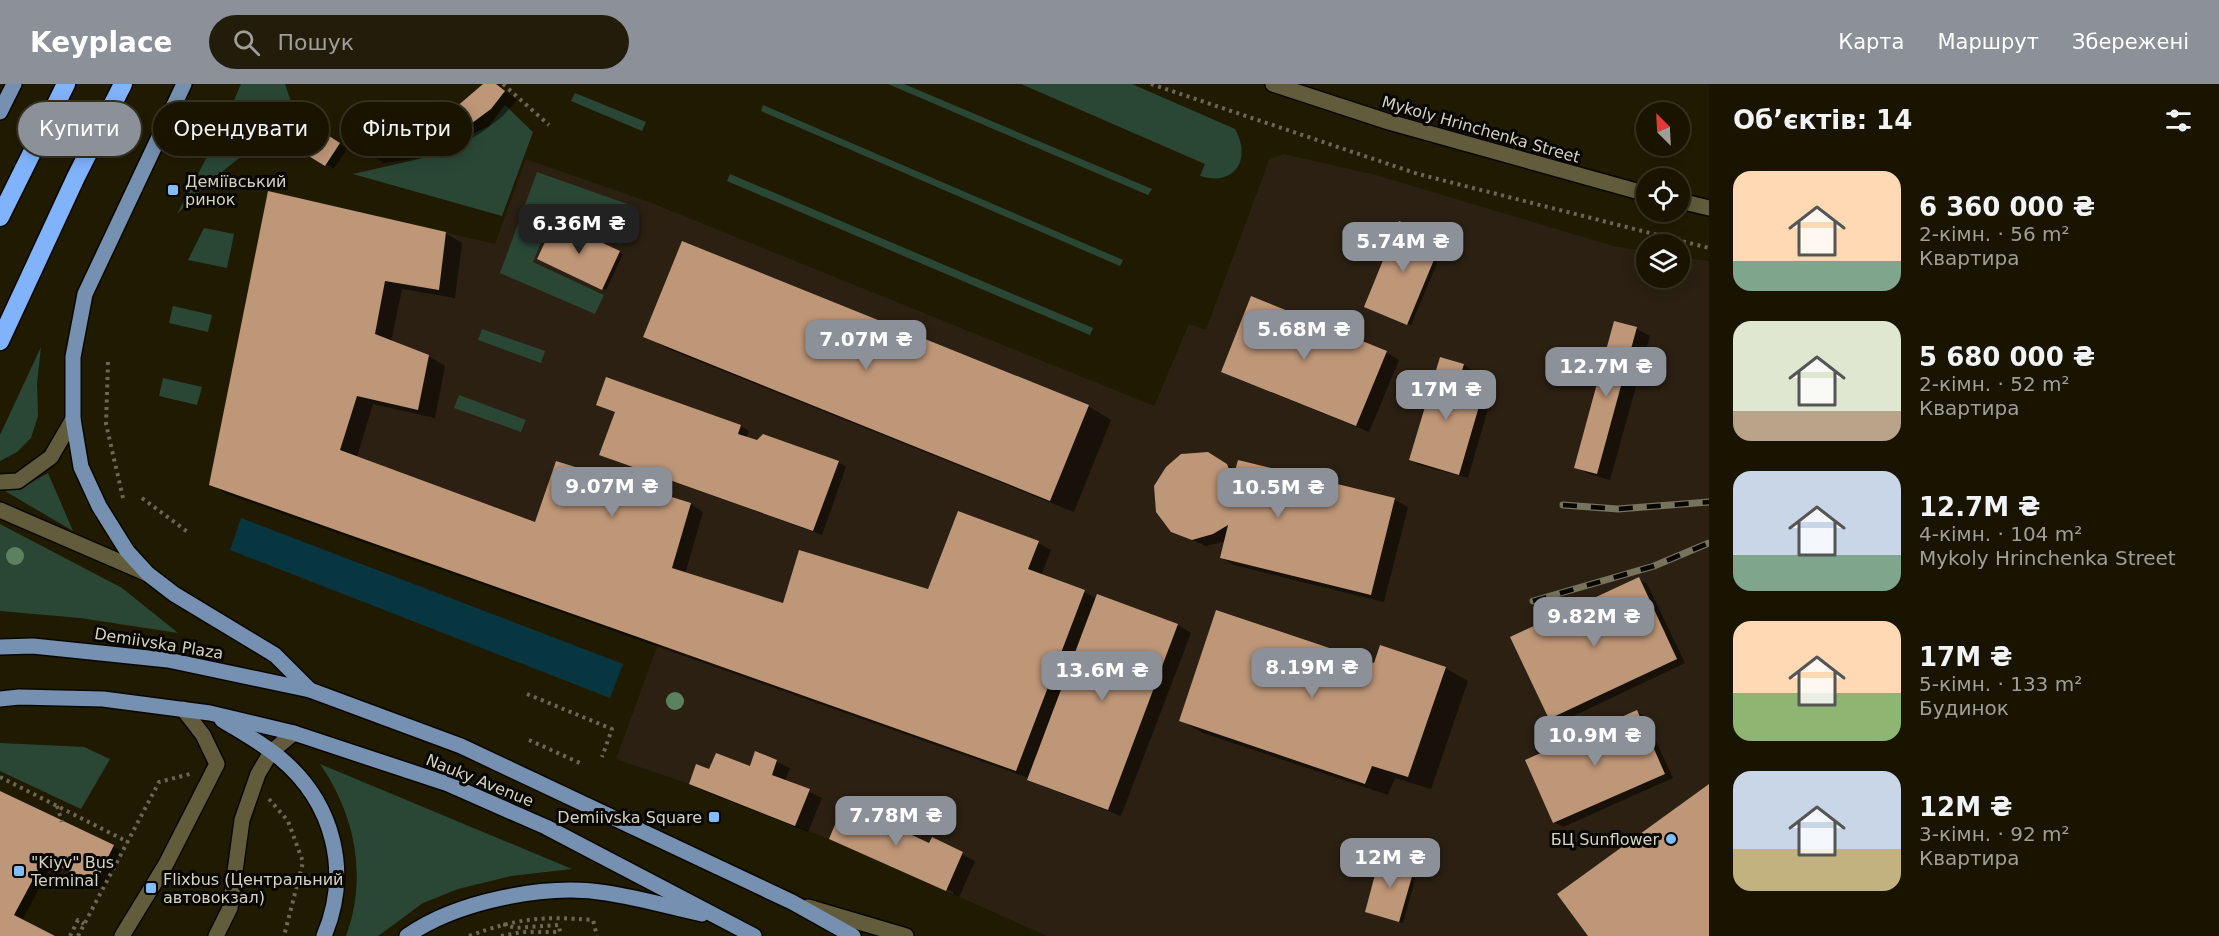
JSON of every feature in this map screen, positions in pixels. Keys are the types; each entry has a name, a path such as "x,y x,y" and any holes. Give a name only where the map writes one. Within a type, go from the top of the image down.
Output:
{"highway":[{"path":"0,217 66,84"},
{"path":"0,342 76,177 123,84"}],"main road":[{"path":"0,112 14,84"},
{"path":"184,84 85,294 73,357 73,419 81,467 99,506 127,551 148,574 174,594 275,654 310,690"},
{"name":"Mykoly Hrinchenka Street","path":"1273,84 1389,122 1636,191"},
{"path":"1690,203 1709,208"},
{"path":"0,482 18,481 51,457 73,419"},
{"path":"0,510 148,574"},
{"name":"Demiivska Plaza","path":"0,647 33,646 168,660 310,690"},
{"name":"Nauky Avenue","path":"310,690 461,746 792,902 853,936"},
{"path":"0,699 20,697 103,699 210,713 251,737 295,773 311,793 324,815 336,853 338,883 332,916 324,936"},
{"path":"123,936 166,864 217,764 203,735 183,709"},
{"name":"Nauky Avenue","path":"210,713 294,733 448,784 546,827 754,936"},
{"path":"216,936 230,908 242,820 258,774 271,752 294,733"},
{"path":"407,936 418,928 464,908 507,897 561,891 606,892 723,919"},
{"name":"Nauky Avenue","path":"792,902 906,936"}],"path":[{"path":"503,84 549,125"},
{"path":"1152,84 1418,174 1709,248"},
{"path":"108,362 106,424 123,498"},
{"path":"142,498 189,533"},
{"path":"527,694 612,729 602,757"},
{"path":"529,740 580,763"},
{"path":"0,777 128,842"},
{"path":"57,806 62,822"},
{"path":"284,936 303,862 288,821"},
{"path":"470,936 502,924 554,917 593,920 597,936"},
{"path":"70,936 78,920 84,924"},
{"path":"501,936 522,932 560,932 560,925 515,928 502,924"}],"shaded area":[{"path":"1283,154 1376,175 1613,246 1636,249 1636,288 1690,288 1690,258 1709,261 1709,936 1047,936 829,839 689,784 616,759 658,644 209,485 268,191 495,244 526,159 649,202 1154,406 1189,324 1206,330 1269,160"}],"green space":[{"path":"241,84 285,84 291,102 233,102"},
{"path":"888,84 904,84 1152,189 1148,195"},
{"path":"1021,84 1132,84 1235,129 1240,140 1241,160 1231,174 1223,178 1200,176 1205,164"},
{"path":"575,93 646,122 642,131 571,101"},
{"path":"505,105 533,132 502,216 353,174 427,156 472,156 472,134 489,126"},
{"path":"763,105 1123,260 1120,266 761,111"},
{"path":"207,156 242,156 208,183 177,214"},
{"path":"537,172 636,207 621,244 552,216 533,262 604,295 595,314 500,273"},
{"path":"730,174 1093,328 1090,335 727,181"},
{"path":"204,228 234,234 227,268 188,260"},
{"path":"173,306 212,315 208,332 169,323"},
{"path":"482,329 545,351 541,363 478,340"},
{"path":"41,347 37,383 38,416 31,438 17,452 0,461 0,435"},
{"path":"163,378 202,387 197,405 159,396"},
{"path":"459,395 526,420 521,432 454,408"},
{"path":"48,473 73,531 5,491 25,486"},
{"path":"0,524 122,588 178,633 80,618 0,611"},
{"path":"0,743 84,747 110,759 81,809 0,771"},
{"path":"320,764 572,869 511,876 458,889 423,903 378,936 346,936 353,914 356,891 357,869 354,847 342,804"}],"water":[{"path":"241,518 623,664 610,698 230,550"}],"building":[{"path":"483,84 496,84 505,91 491,109 472,123 472,102 462,102"},
{"path":"329,136 340,143 325,166 309,156 329,156"},
{"path":"268,191 446,232 439,290 385,281 375,334 429,355 418,410 357,396 340,450 535,522 556,461 691,503 672,568 783,603 799,550 928,589 958,511 1039,541 1028,569 1085,590 1016,771 209,485"},
{"path":"555,221 620,251 602,290 537,259"},
{"path":"1399,221 1443,238 1407,325 1364,307"},
{"path":"682,241 1089,405 1050,501 643,337"},
{"path":"1251,296 1387,351 1356,426 1221,372"},
{"path":"1614,321 1637,327 1597,474 1574,468"},
{"path":"1440,357 1464,364 1457,388 1482,396 1459,475 1409,460"},
{"path":"606,377 741,425 738,434 757,440 763,434 839,461 813,531 599,455 615,412 596,405"},
{"path":"1208,452 1227,464 1233,478 1238,460 1395,498 1371,595 1220,558 1228,525 1213,534 1192,540 1171,532 1156,512 1154,486 1166,467 1181,454"},
{"path":"1639,577 1677,659 1549,719 1510,637"},
{"path":"1097,594 1178,624 1108,810 1027,780"},
{"path":"1216,610 1374,663 1380,645 1446,667 1408,777 1372,766 1365,784 1179,721"},
{"path":"1637,710 1665,774 1553,823 1525,760"},
{"path":"755,751 777,760 772,775 810,789 795,826 689,784 696,764 709,769 716,753 750,766"},
{"name":"БЦ Sunflower","path":"1709,784 1709,936 1588,936 1557,894"},
{"name":"\"Kiyv\" Bus Terminal","path":"0,791 114,845 95,884 44,859 14,915 55,936 0,936"},
{"path":"844,803 929,843 932,837 963,852 946,891 829,839"},
{"path":"1380,856 1415,866 1399,922 1365,912"}],"railway":[{"path":"1563,505 1618,509 1709,502"},
{"path":"1533,601 1654,566 1709,543"}],"place":[{"name":"Деміївський ринок","path":"173,190"},
{"name":"Demiivska Square","path":"714,817"},
{"name":"БЦ Sunflower","path":"1671,839"},
{"name":"\"Kiyv\" Bus Terminal","path":"19,871"},
{"name":"Flixbus (Центральний автовокзал)","path":"151,888"}]}
